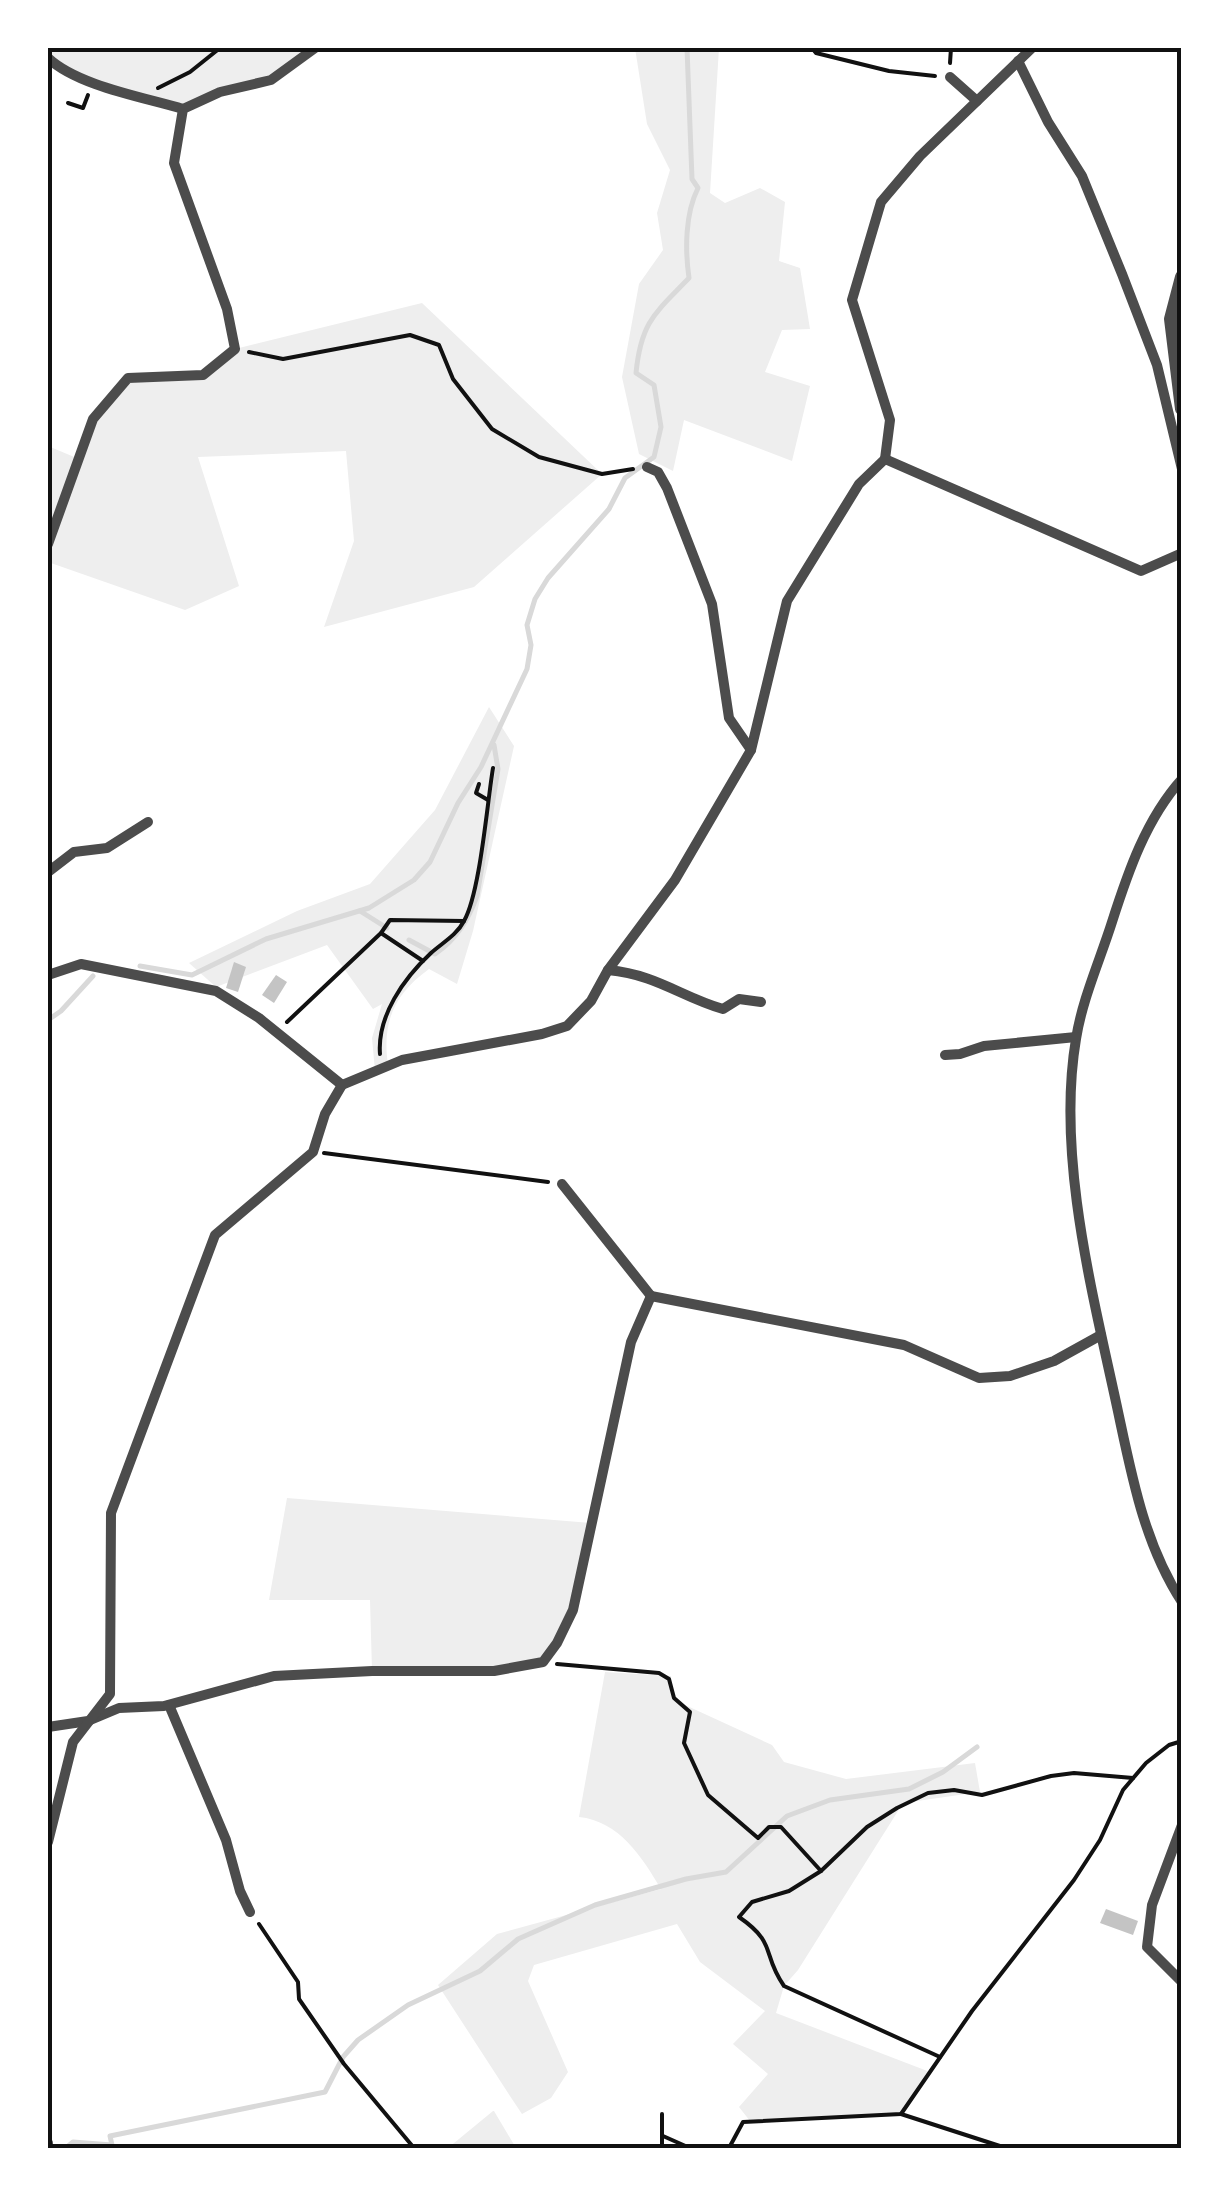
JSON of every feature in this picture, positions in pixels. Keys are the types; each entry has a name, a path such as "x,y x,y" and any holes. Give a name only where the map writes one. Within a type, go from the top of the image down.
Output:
{"street":[{"path":"48,58 59,68 183,109 220,92 271,80 314,48"},
{"path":"48,1842 72,1742 110,1694 111,1513 215,1235 313,1152 325,1114 342,1085 402,1060 567,1026 591,1000 608,970 675,880 751,750 787,601 860,484 885,459 890,420 852,300 881,202 920,156 1032,48"},
{"path":"1018,61 1048,122 1082,176 1122,274 1157,365 1182,469"},
{"path":"950,78 977,101"},
{"path":"48,544 93,420 128,378 203,374 235,348 227,309 174,163 183,109"},
{"path":"1182,277 1172,319 1182,409"},
{"path":"885,459 1141,571 1182,553"},
{"path":"646,467 658,472 667,488 712,604 729,718 751,750"},
{"path":"1182,779 1162,801 1127,876 1076,1037 1070,1120 1086,1268 1140,1511 1166,1578 1182,1602"},
{"path":"48,872 74,852 107,848 148,822"},
{"path":"48,975 81,964 216,990 342,1085"},
{"path":"608,970 663,982 723,1009 739,999 761,1002"},
{"path":"945,1055 984,1046 1076,1037"},
{"path":"562,1184 651,1296 904,1345 979,1378 1010,1376 1054,1361 1101,1335"},
{"path":"48,1727 88,1721 119,1708 169,1705 274,1676 494,1671 543,1662 558,1643 572,1610 632,1342 651,1296"},
{"path":"169,1705 226,1840 250,1912"},
{"path":"1182,1825 1152,1905 1147,1948 1182,1982"}],"path":[{"path":"139,96 190,72 220,48"},
{"path":"812,48 816,53 889,71 950,78"},
{"path":"68,103 83,108 94,81"},
{"path":"235,348 284,358 410,335 439,345 453,380 492,429 538,457 602,474 632,469"},
{"path":"381,1068 379,1038 392,1000 425,959 464,921 493,768"},
{"path":"479,784 476,793 488,800"},
{"path":"276,1032 390,920 464,921"},
{"path":"381,933 425,959"},
{"path":"313,1152 562,1184"},
{"path":"543,1662 659,1673 669,1679 674,1698 690,1712 684,1743 708,1794 758,1838 769,1828 781,1828 821,1871"},
{"path":"901,2114 972,2011 1074,1880 1100,1840 1123,1790 1146,1763 1169,1745 1182,1741"},
{"path":"940,2057 784,1986 771,1968 768,1944 759,1931 739,1918 752,1902 789,1891 821,1871 867,1827 928,1794 954,1790 982,1795 1074,1773 1133,1778"},
{"path":"250,1912 298,1982 299,1999 342,2062 414,2148"},
{"path":"662,2114 662,2148"},
{"path":"729,2148 744,2122 901,2114 1006,2148"},
{"path":"662,2135 690,2148"}],"shaded area":[{"path":"48,48 315,48 271,80 183,109 100,84 48,58"},
{"path":"635,48 719,48 710,193 725,203 760,188 785,202 779,261 800,268 810,329 782,330 765,372 810,386 792,461 684,420 673,471 639,454 622,377 639,284 663,250 657,213 670,170 647,124"},
{"path":"422,303 602,474 474,587 324,627 354,541 346,451 198,457 239,586 185,610 48,562 48,446 79,459 93,419 128,378 203,375 235,349"},
{"path":"489,707 514,746 473,931 457,984 429,969 399,1000 389,1023 388,1065 375,1071 372,1038 382,1004 373,1009 327,945 216,987 189,963 297,911 370,884 435,810"},
{"path":"287,1498 591,1523 573,1610 543,1662 494,1671 372,1671 370,1600 269,1600"},
{"path":"605,1672 671,1676 672,1699 772,1745 784,1762 846,1779 975,1763 980,1792 903,1803 798,1970 784,1986 776,2013 930,2072 901,2114 750,2121 739,2107 768,2074 733,2044 765,2011 700,1962 677,1924 534,1965 528,1981 568,2072 551,2098 522,2114 438,1985 497,1934 661,1889 618,1833 579,1817"},
{"path":"493,2111 516,2148 448,2148"}],"building":[{"path":"234,962 246,967 238,992 226,988"},
{"path":"276,975 287,982 274,1003 262,995"},
{"path":"1106,1909 1138,1921 1133,1935 1100,1923"}],"waterway":[{"path":"140,966 192,975 266,939 369,908 414,880 430,862 527,669 531,645 527,625 535,599 548,578 609,509 625,478 654,457 661,427 654,385 636,373 646,330 689,278 687,232 698,188 692,179 687,48"},
{"path":"409,940 435,954 456,935 474,905 498,769 494,745"},
{"path":"360,911 387,928"},
{"path":"48,1020 93,976"},
{"path":"66,2148 73,2142 112,2145 110,2136 325,2092 343,2057 358,2040 408,2005 480,1971 518,1939 595,1905 726,1872 787,1816 830,1800 909,1789 943,1772 977,1747"}]}
